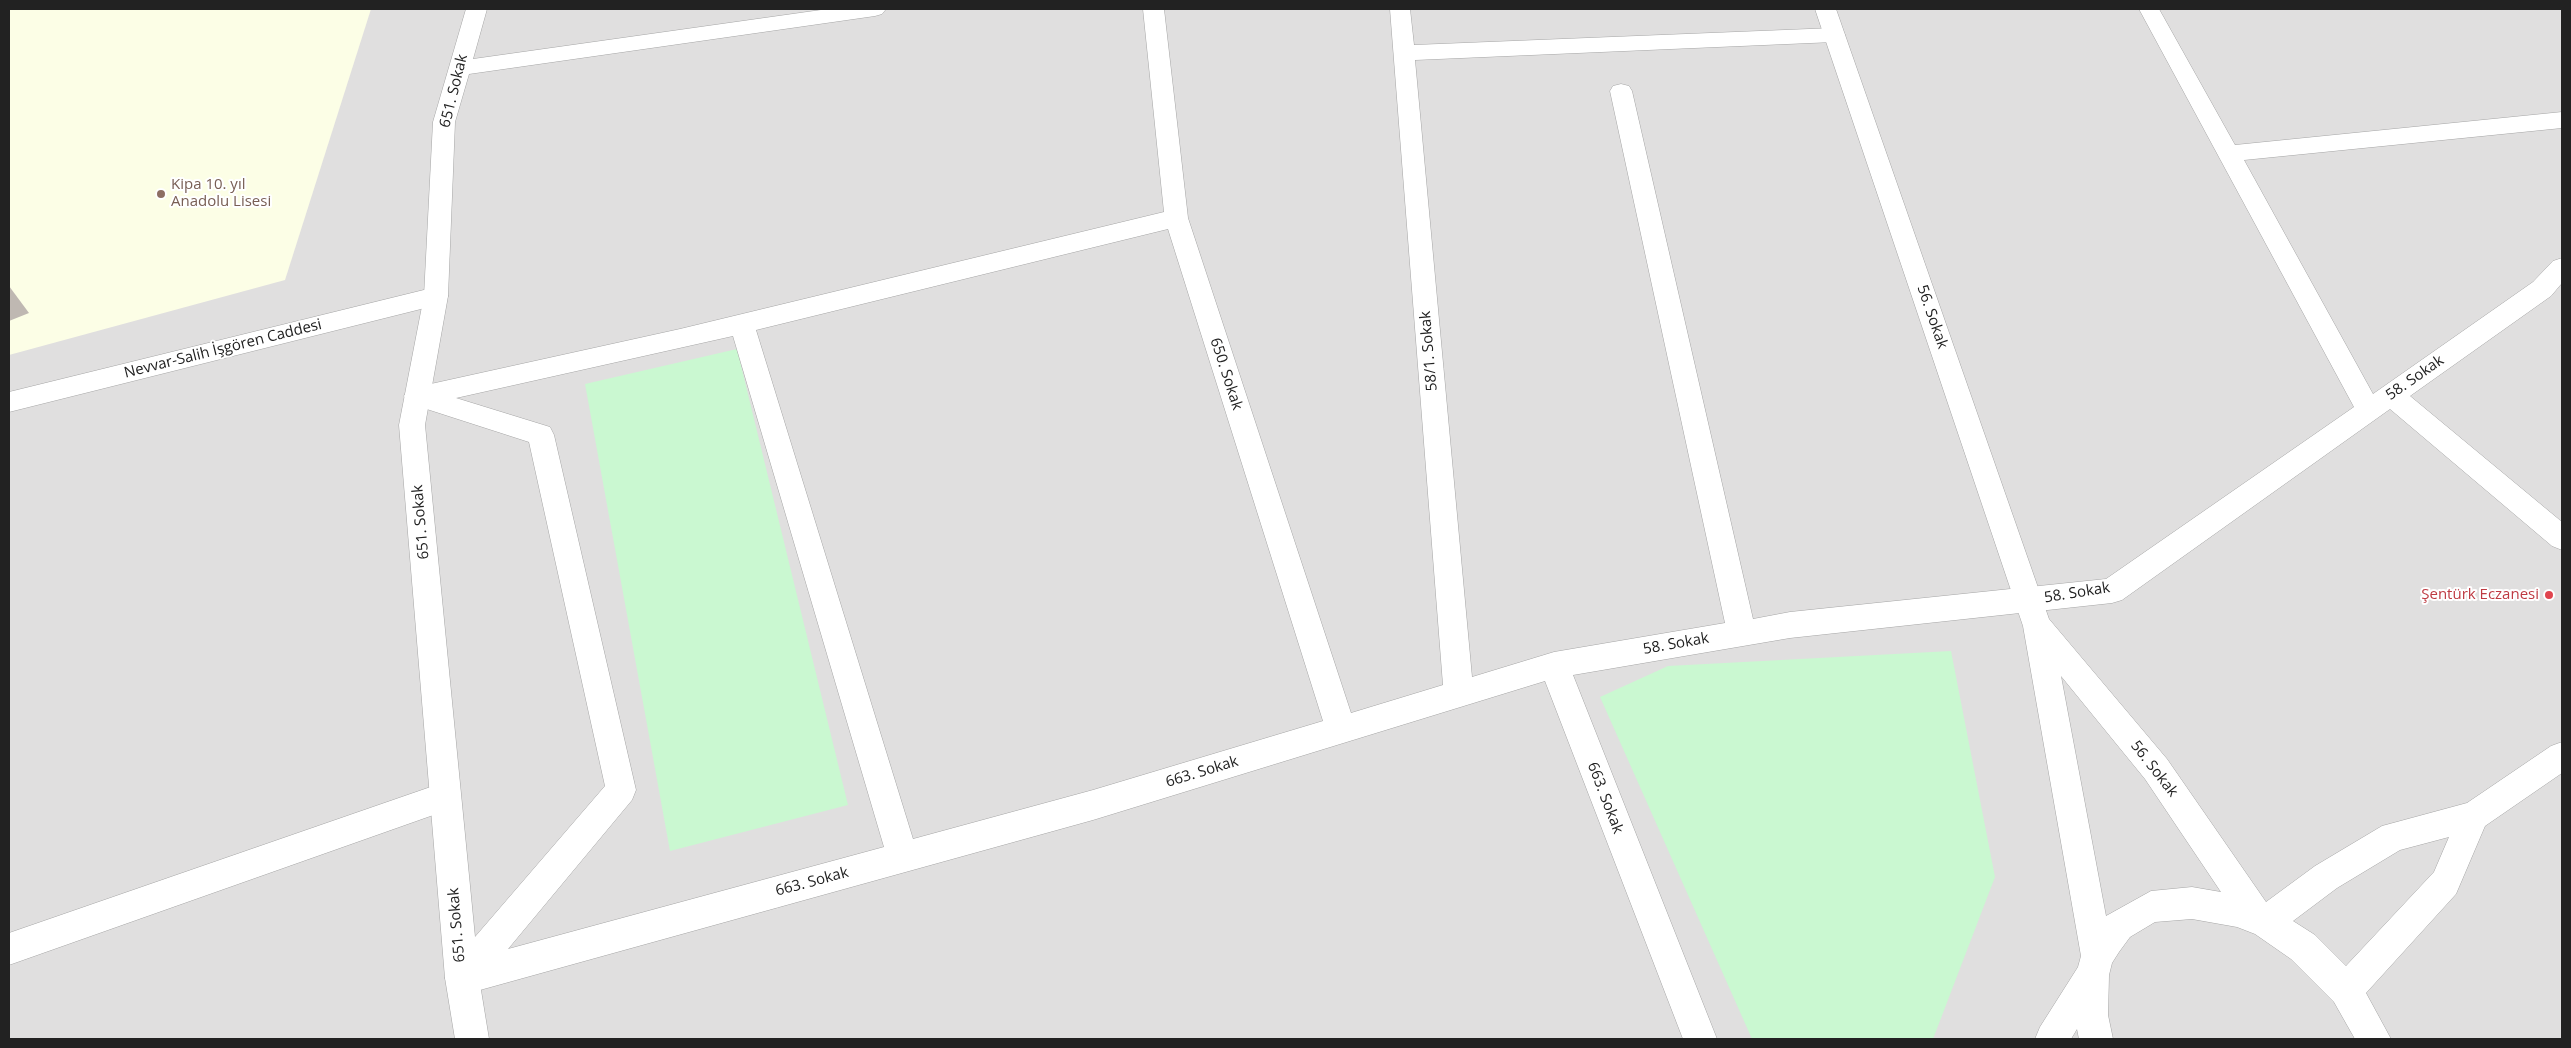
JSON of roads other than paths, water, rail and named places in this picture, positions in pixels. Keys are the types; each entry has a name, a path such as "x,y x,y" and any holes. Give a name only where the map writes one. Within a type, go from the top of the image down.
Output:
{"street":[{"name":"651. Sokak","path":"472,1039 462,978 412,425 436,296 444,122 476,9"},
{"path":"459,68 875,9"},
{"name":"650. Sokak","path":"1153,9 1176,218 1341,730"},
{"name":"58/1. Sokak","path":"1400,9 1459,694"},
{"name":"56. Sokak","path":"1825,9 2033,613 2094,966 2091,1015 2096,1039"},
{"path":"2149,9 2229,154 2380,403 2562,538"},
{"path":"1404,53 1834,36"},
{"path":"1620,91 1742,633"},
{"path":"2229,154 2562,120"},
{"path":"417,396 742,324 1176,218"},
{"name":"58. Sokak","path":"1554,665 1790,625 2033,613 2112,591 2542,289 2562,267"},
{"name":"Nevvar-Salih İşgören Caddesi","path":"9,402 436,296"},
{"path":"742,324 903,856"},
{"path":"417,396 541,435 620,790 462,978"},
{"name":"56. Sokak","path":"2033,613 2156,769 2262,921"},
{"name":"663. Sokak","path":"462,978 1093,805 1554,665 1700,1039"},
{"path":"2262,921 2326,877 2393,837 2474,816 2562,756"},
{"path":"9,949 445,797"},
{"path":"2346,990 2445,883 2474,816"},
{"path":"2052,1039 2119,926 2151,907 2171,904 2214,905 2262,921 2309,952 2346,990 2374,1039"}],"place":[{"name":"Kipa 10. yıl Anadolu Lisesi","path":"161,194"},
{"name":"Şentürk Eczanesi","path":"2549,595"}]}
